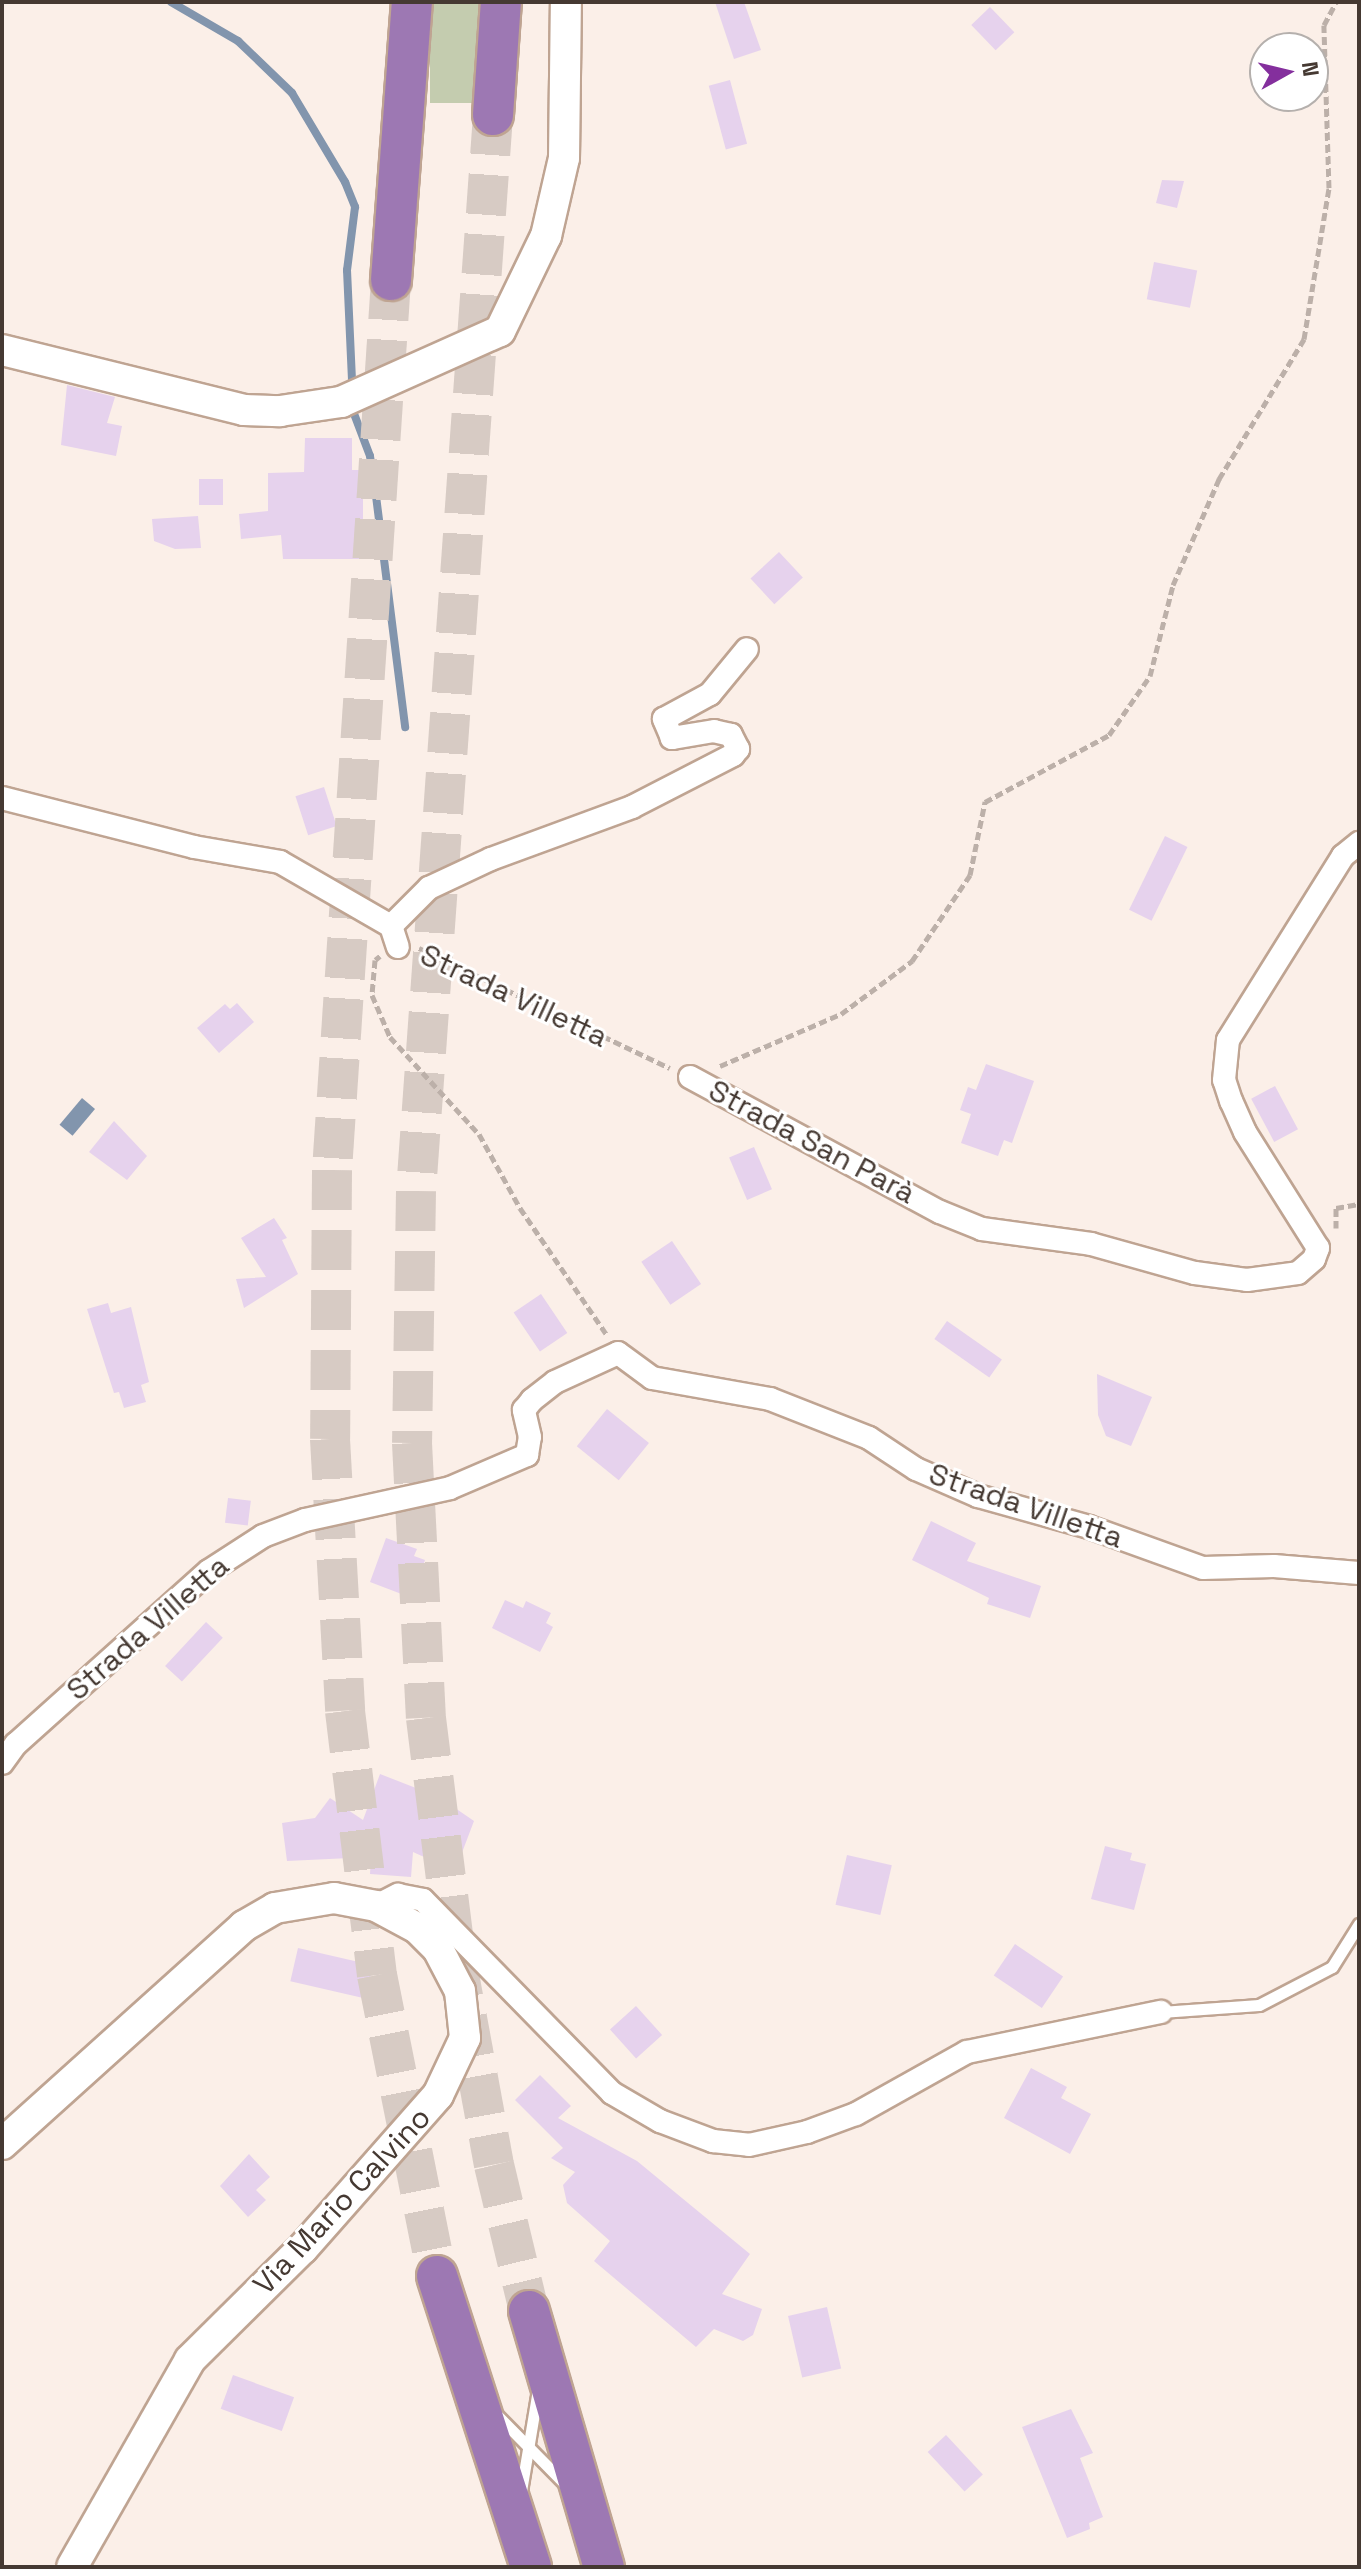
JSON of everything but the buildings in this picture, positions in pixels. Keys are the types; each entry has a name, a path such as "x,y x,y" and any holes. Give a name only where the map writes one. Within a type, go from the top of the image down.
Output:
{"highway":[{"path":"391,280 412,2"},
{"path":"493,115 501,2"},
{"path":"437,2276 469,2386 531,2567"},
{"path":"529,2311 604,2567"}],"street":[{"path":"2,350 244,410 280,411 341,402 500,331 508,320 546,236 564,158 566,2"},
{"path":"2,798 194,847 280,862 394,936 429,888 491,859 632,807 733,755 738,749 731,735 714,731 672,738 664,719 710,694 747,649"},
{"path":"1314,1236 1235,1111 1224,1080 1228,1040 1343,856 1359,843"},
{"name":"Strada San Parà","path":"690,1077 940,1212 982,1229 1091,1244 1169,1268 1247,1280 1272,1279 1307,1267 1318,1248 1314,1236"},
{"name":"Strada Villetta","path":"2,1763 16,1744 209,1571 263,1536 305,1520 450,1488 527,1455 530,1437 524,1410 532,1400 555,1382 618,1353 652,1378 770,1399 869,1438 916,1469 978,1496 1074,1522 1203,1568 1274,1566 1359,1573"},
{"path":"376,1906 398,1895 423,1900 612,2093 660,2121 713,2141 749,2145 807,2132 856,2114 967,2052 1161,2012"},
{"name":"Via Mario Calvino","path":"2,2144 244,1926 275,1908 304,1900 334,1898 376,1906 417,1928 438,1949 460,1991 465,2038 455,2064 396,2148 190,2360 72,2567"}],"lane":[{"path":"1161,2012 1259,2005 1332,1967 1359,1924"},
{"path":"516,2527 543,2361"},
{"path":"469,2386 584,2504"}],"path":[{"name":"Strada San Parà","path":"690,1077 841,1014 882,989 912,961 970,875 985,802 1109,735 1150,676 1173,585 1219,479 1304,339 1329,188 1324,25 1336,2"},
{"name":"Strada Villetta","path":"618,1353 520,1208 479,1134 390,1037 372,995 375,960 394,936 690,1077"},
{"path":"1314,1236 1336,1239 1336,1208 1359,1204"}],"green space":[{"path":"430,2 484,2 484,103 430,103"}],"water":[{"path":"82,1098 95,1109 73,1136 60,1125"}],"waterway":[{"path":"171,2 238,41 292,93 345,182 355,207 347,270 352,380"},
{"path":"353,411 370,456 405,727"}],"tunnel":[{"path":"493,115 416,1191 412,1443 426,1718 456,1958 494,2165 529,2311"},
{"path":"391,280 332,1170 330,1439 345,1711 377,1975 437,2276"}]}
